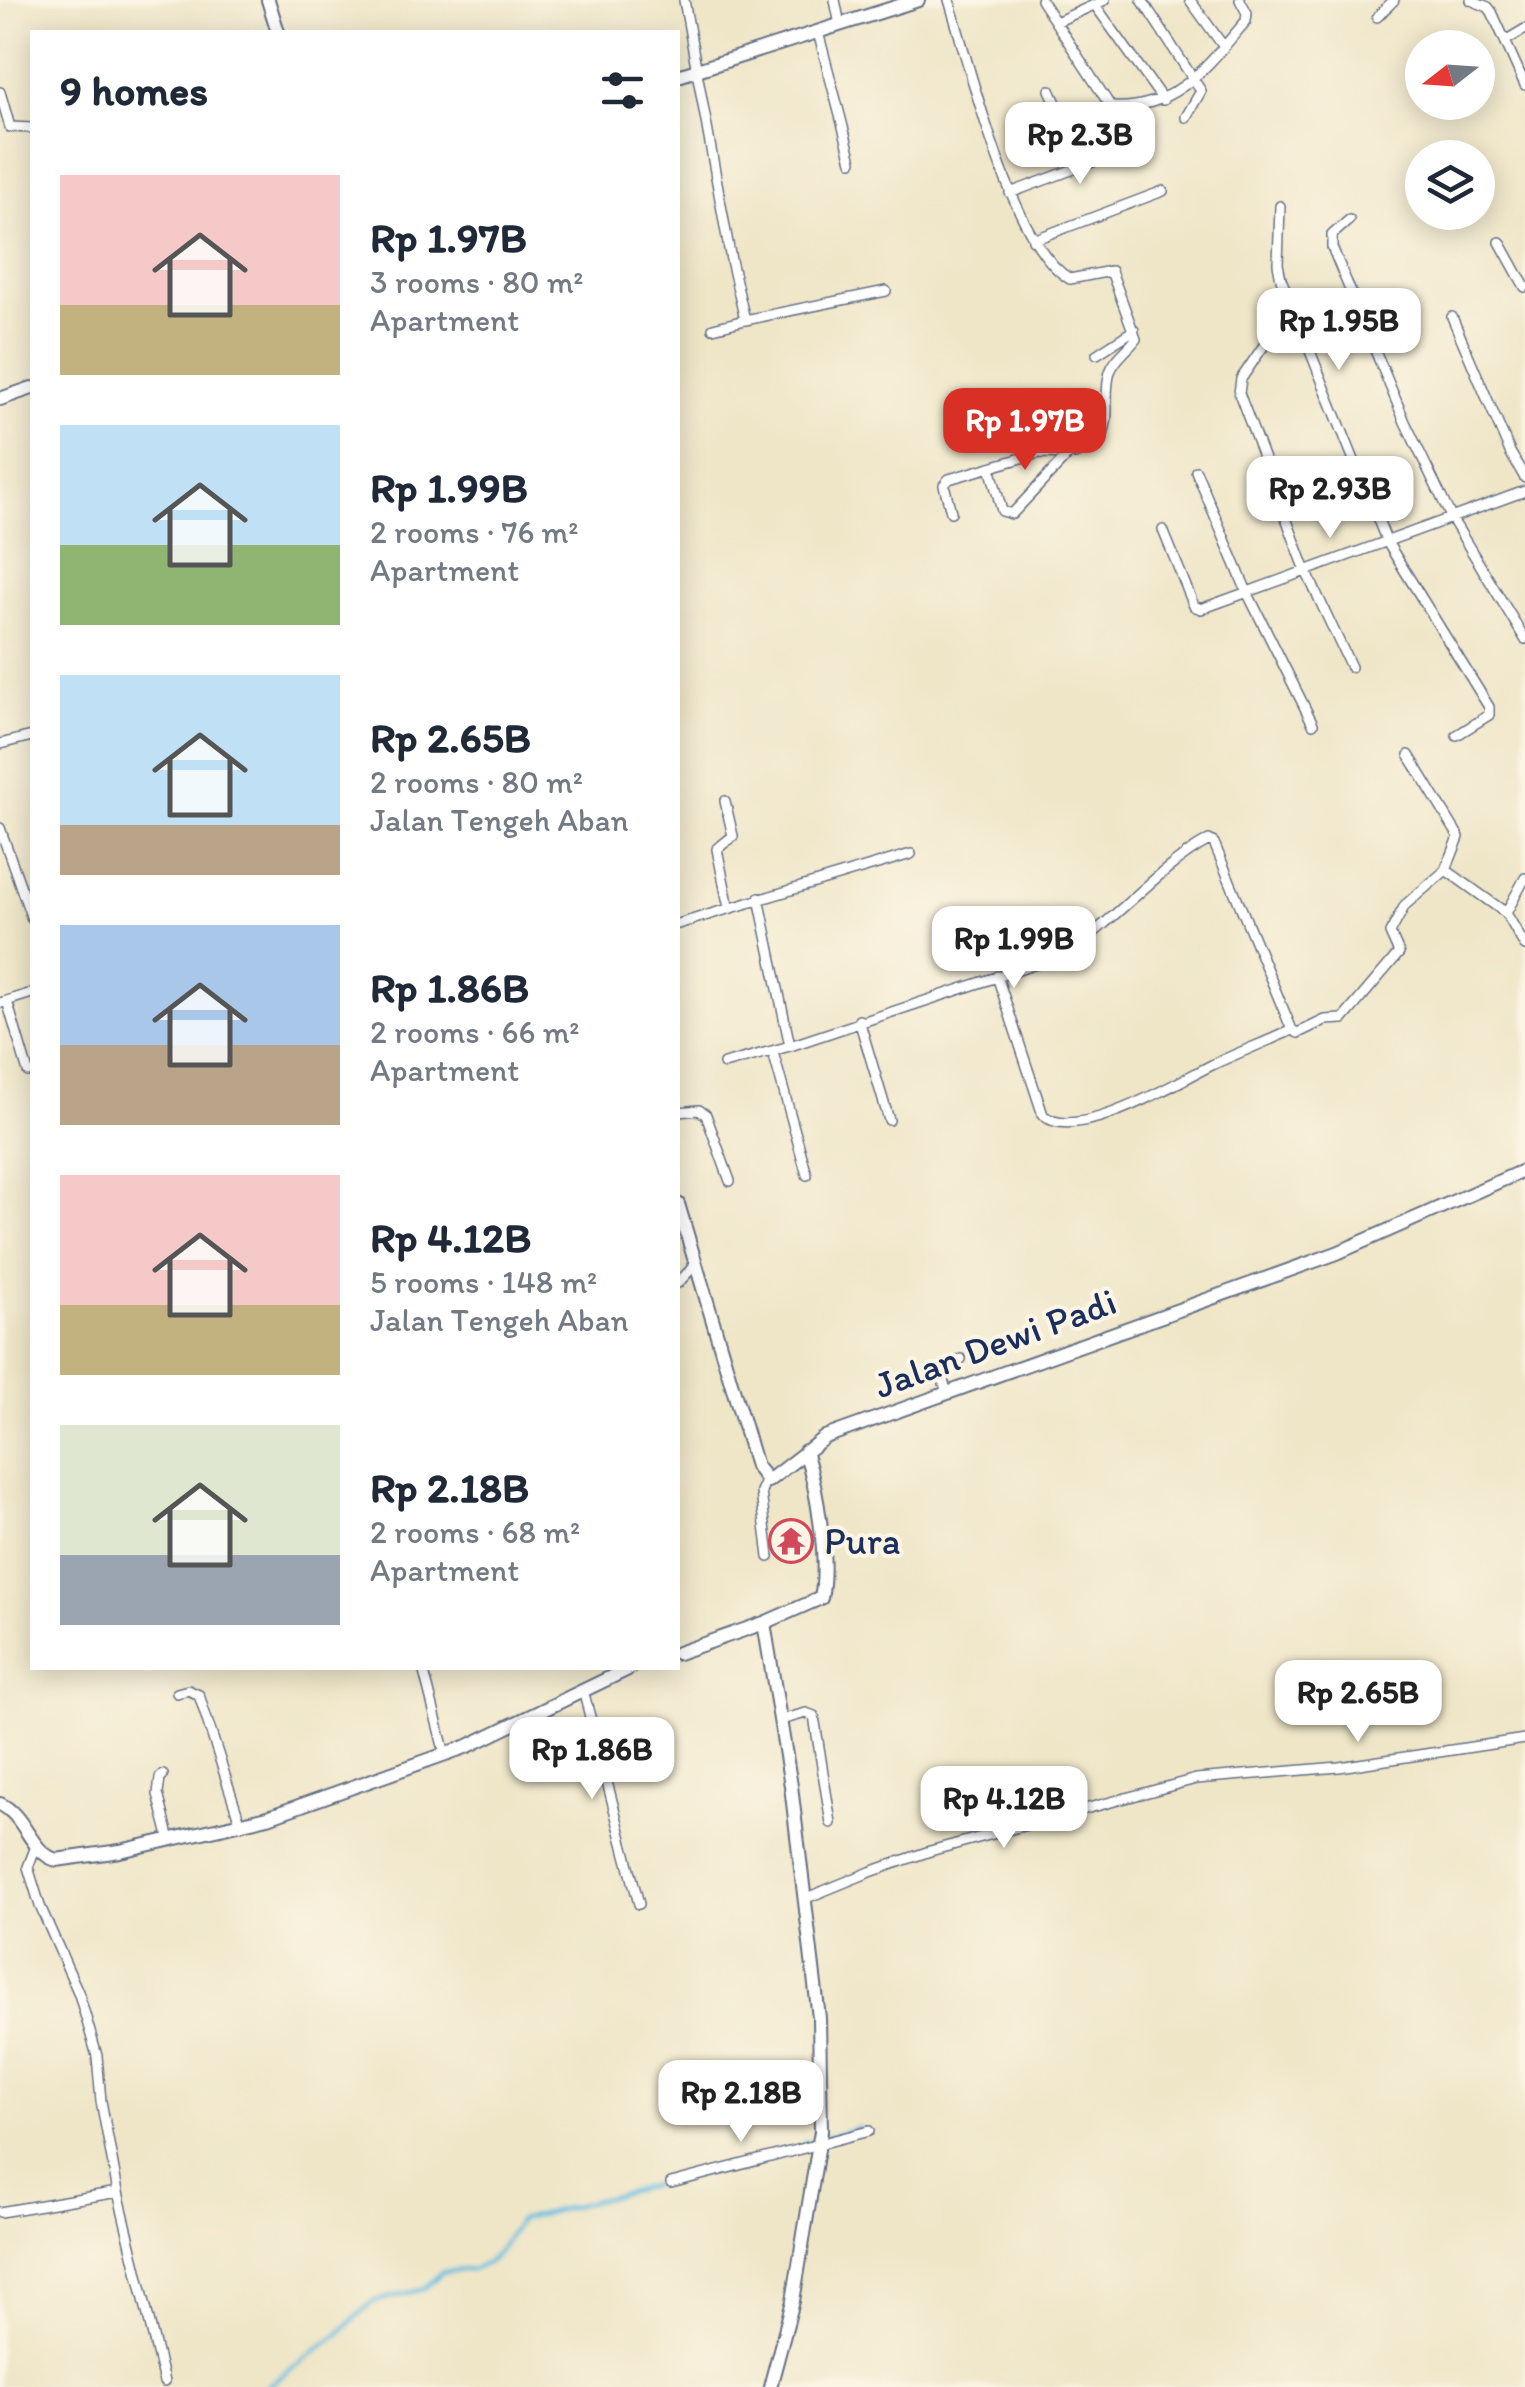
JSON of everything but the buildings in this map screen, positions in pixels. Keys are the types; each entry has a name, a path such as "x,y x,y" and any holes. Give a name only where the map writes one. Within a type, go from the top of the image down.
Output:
{"street":[{"path":"268,0 277,30"},
{"path":"684,0 730,260 745,320"},
{"path":"835,0 840,26"},
{"path":"680,76 840,26 877,6 918,0"},
{"path":"949,0 1010,193 1033,240 1070,278 1111,271 1134,330 1134,342 1112,366 1101,439 1071,455 1012,514 1002,511 990,467"},
{"path":"1041,0 1112,107"},
{"path":"1142,0 1196,79 1202,94 1186,118"},
{"path":"1190,0 1224,48"},
{"path":"1112,107 1163,100 1196,79 1247,19 1240,0"},
{"path":"1377,17 1394,0"},
{"path":"1470,0 1490,9 1525,85"},
{"path":"1056,22 1100,2 1163,100"},
{"path":"1505,42 1525,29"},
{"path":"818,32 852,161"},
{"path":"1050,90 1068,128 1074,132 1106,121 1112,107"},
{"path":"0,92 10,127 30,128"},
{"path":"1010,193 1138,145"},
{"path":"1033,240 1163,191"},
{"path":"1280,206 1281,279 1386,542 1489,706 1489,714 1457,735"},
{"path":"1348,220 1332,234 1332,247 1405,422 1452,519 1525,639"},
{"path":"1500,242 1525,287"},
{"path":"713,328 886,291"},
{"path":"1452,317 1525,478"},
{"path":"1097,354 1134,330"},
{"path":"1269,338 1241,379 1239,393 1306,571 1351,666"},
{"path":"0,399 30,389"},
{"path":"1064,424 1071,455"},
{"path":"951,512 945,482 1038,452 1071,455"},
{"path":"1196,472 1247,592 1313,724"},
{"path":"1163,530 1197,609 1525,491"},
{"path":"0,744 30,736"},
{"path":"724,1064 772,1052 1064,955 1210,840 1292,1030 1298,1033 1325,1020 1343,1019 1399,953 1390,932 1400,911 1446,870 1460,837 1409,755"},
{"path":"725,800 732,836 717,848 729,908"},
{"path":"0,828 30,913"},
{"path":"680,923 910,854"},
{"path":"1446,870 1501,910 1525,946"},
{"path":"1501,910 1525,878"},
{"path":"759,898 790,1046"},
{"path":"997,976 1043,1114 1056,1123 1098,1117 1142,1102 1214,1064 1292,1030"},
{"path":"28,1072 4,1002 30,994"},
{"path":"859,1020 889,1120"},
{"path":"772,1052 807,1174"},
{"path":"680,1112 699,1110 706,1115 730,1182"},
{"name":"Jalan Dewi Padi","path":"765,1480 773,1479 830,1435 1337,1252 1525,1170"},
{"path":"680,1211 745,1432 765,1480 761,1498 770,1556"},
{"path":"680,1281 696,1266"},
{"path":"947,1393 940,1370 962,1360"},
{"path":"680,1651 764,1623 821,1598 819,1529 805,1451"},
{"path":"764,1623 781,1720 819,2018 821,2138 793,2301 770,2387"},
{"path":"424,1670 445,1754"},
{"path":"0,1804 17,1816 36,1846 50,1858 64,1860 170,1840 241,1824 445,1754 496,1734 626,1670"},
{"path":"177,1693 188,1690 199,1695 241,1824"},
{"path":"583,1690 639,1904"},
{"path":"781,1720 806,1713 814,1716 831,1822"},
{"path":"804,1899 930,1851 1196,1779 1339,1768 1525,1739"},
{"path":"164,1775 158,1794 170,1840"},
{"path":"36,1846 28,1867 40,1906 79,1994 97,2056 118,2192 164,2382"},
{"path":"671,2184 821,2138 868,2131"},
{"path":"0,2212 118,2192"}],"waterway":[{"path":"803,2144 858,2128"},
{"path":"266,2387 338,2335 372,2302 424,2289 442,2272 474,2269 487,2263 519,2220 668,2181"}],"place":[{"name":"Pura","path":"791,1541"}]}
